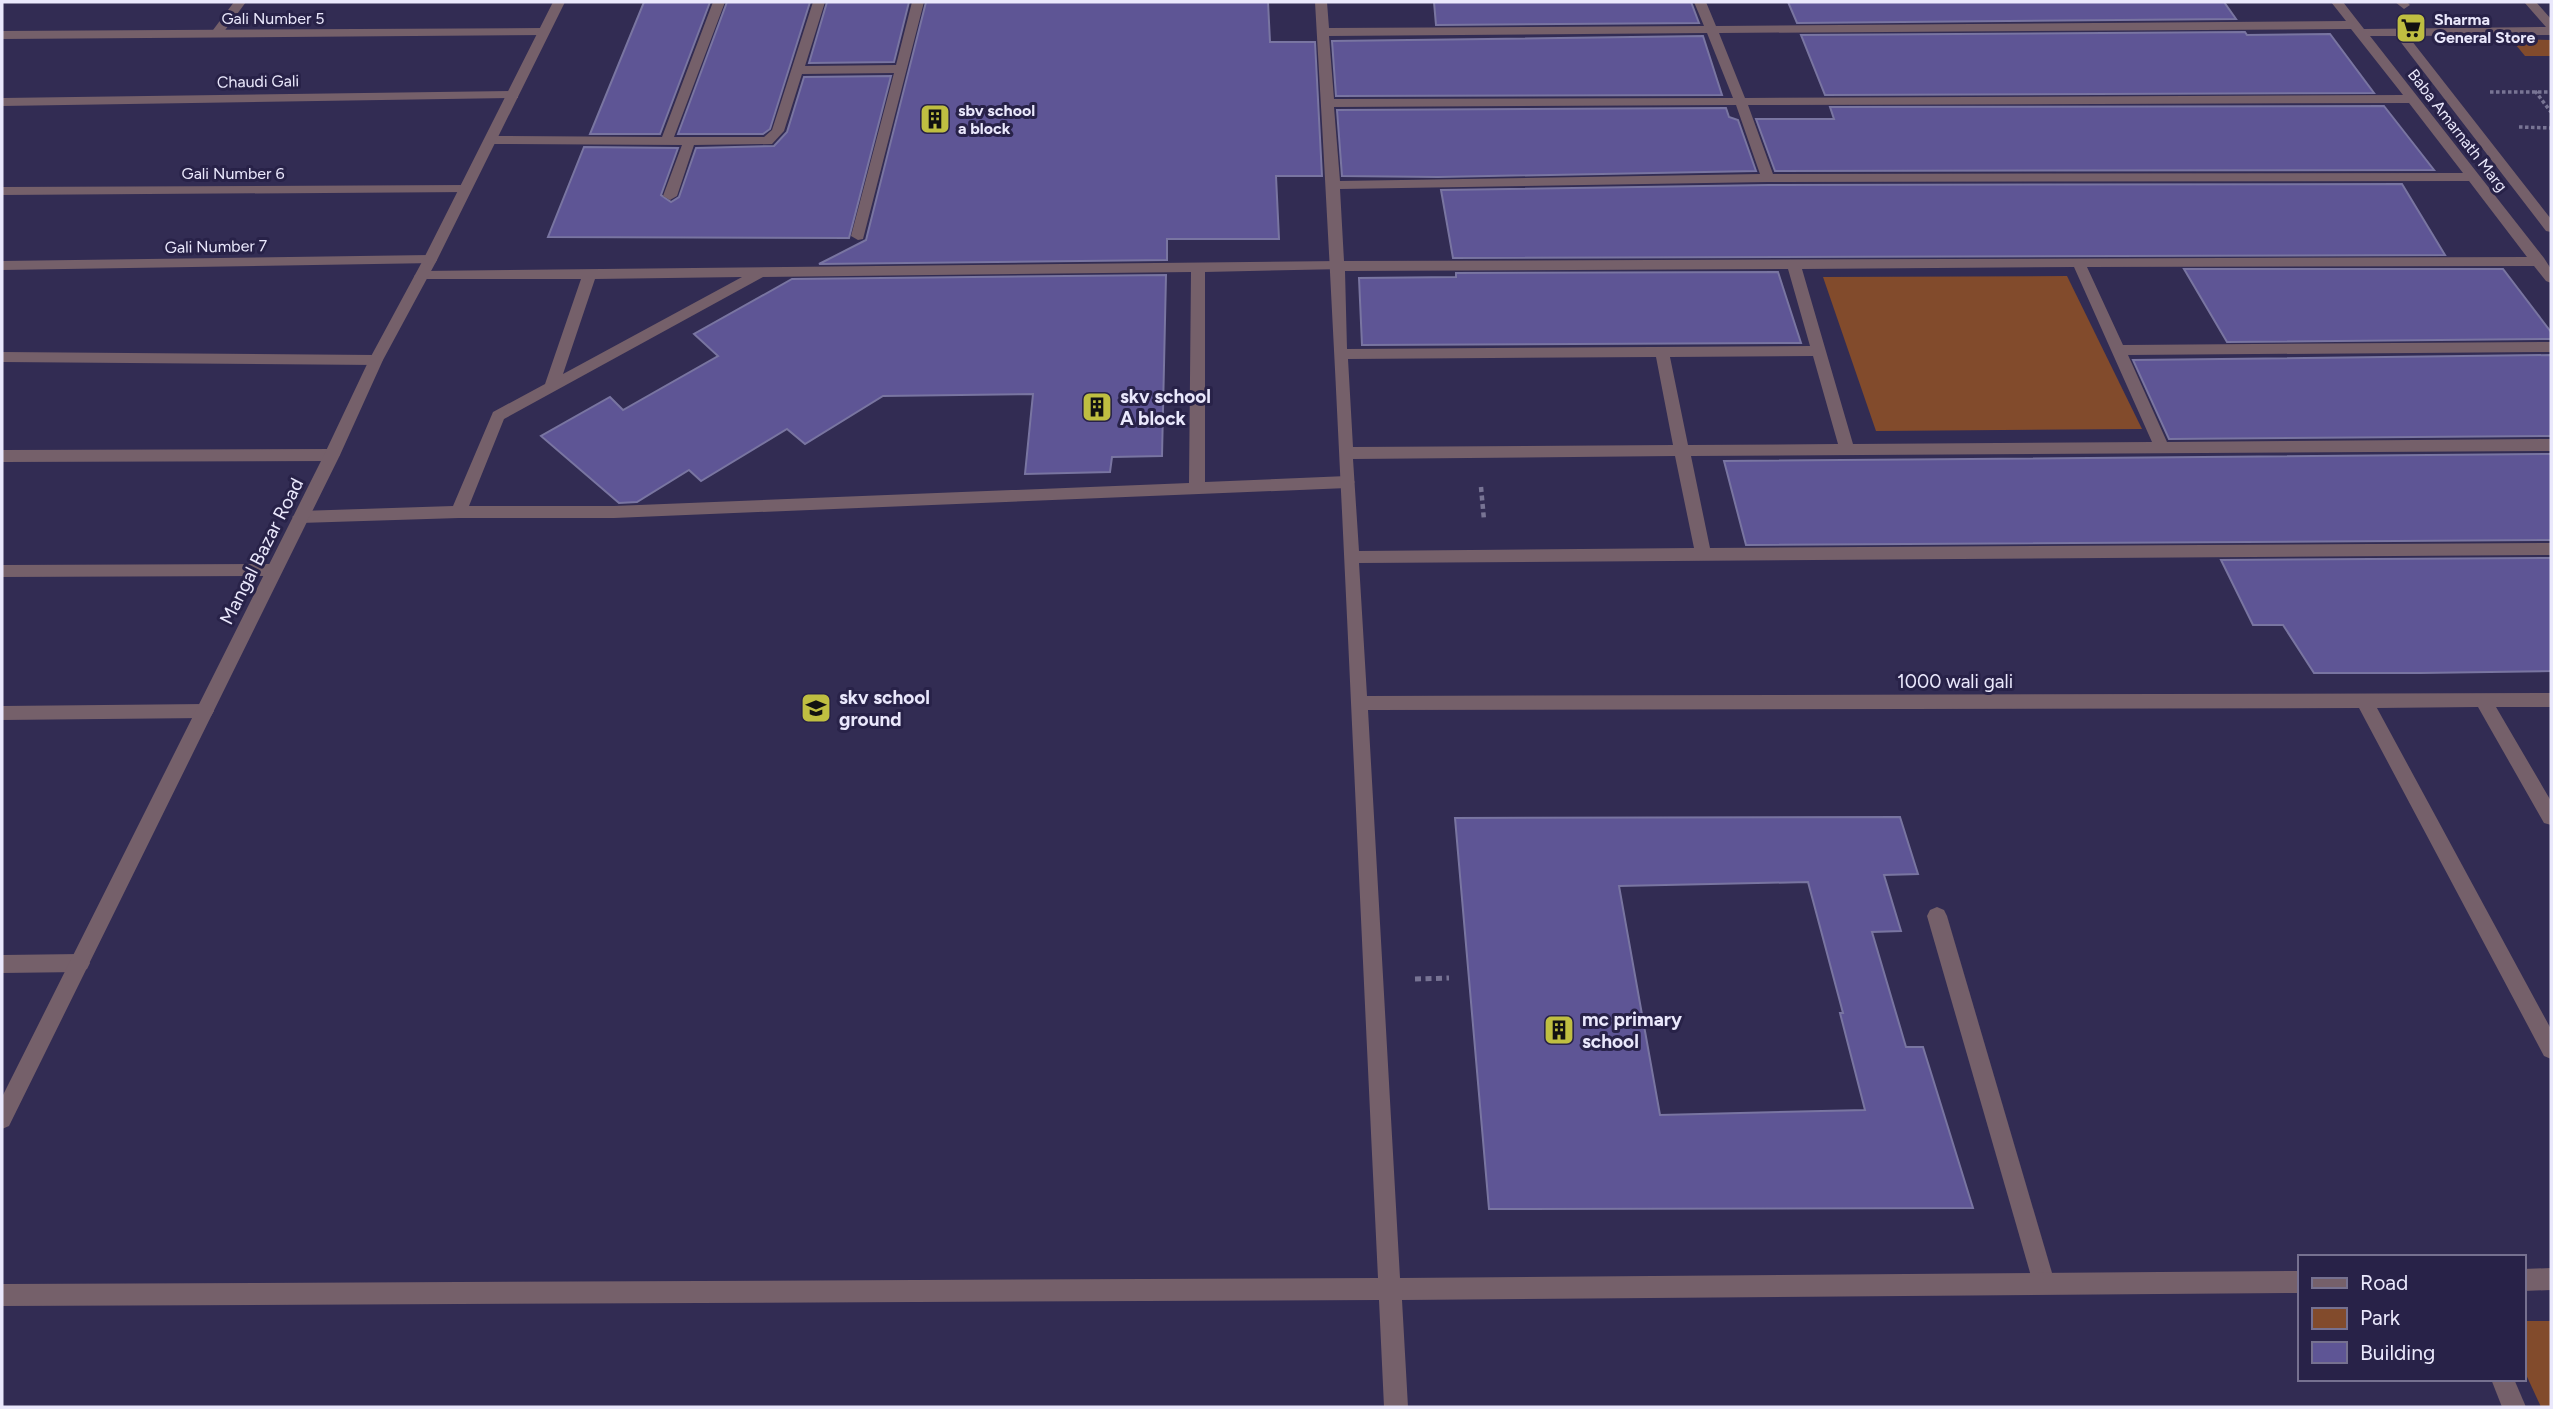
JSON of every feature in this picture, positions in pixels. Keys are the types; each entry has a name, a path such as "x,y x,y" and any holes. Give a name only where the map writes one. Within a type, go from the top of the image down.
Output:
{"street":[{"path":"216,34 240,2"},
{"name":"Mangal Bazar Road","path":"2,1119 332,455 376,360 430,260 559,2"},
{"path":"666,142 719,2"},
{"path":"491,140 767,141 778,131 819,2"},
{"path":"858,236 918,2"},
{"path":"1321,2 1331,185 1339,266 1340,354 1396,1407"},
{"path":"1700,2 1741,102 1768,178"},
{"name":"Baba Amarnath Marg","path":"2337,2 2551,278"},
{"path":"2530,2 2551,29"},
{"path":"1323,32 2358,29 2399,32 2551,29"},
{"name":"Gali Number 5","path":"2,35 543,32"},
{"path":"2399,32 2551,228"},
{"path":"797,70 901,69"},
{"name":"Chaudi Gali","path":"2,102 514,95"},
{"path":"1326,103 2411,99"},
{"path":"670,196 689,142"},
{"path":"1331,185 1768,178 2471,177"},
{"name":"Gali Number 6","path":"2,191 465,189"},
{"name":"Gali Number 7","path":"2,266 430,260"},
{"path":"421,276 1339,266 2539,261"},
{"path":"2079,264 2162,447"},
{"path":"1794,265 1847,449"},
{"path":"1197,487 1198,267"},
{"path":"459,512 498,416 760,274"},
{"path":"551,387 589,276"},
{"path":"2116,349 2551,347"},
{"path":"1340,354 1817,351"},
{"path":"1662,352 1703,555"},
{"path":"2,357 376,360"},
{"path":"1345,453 2551,445"},
{"path":"2,456 332,455"},
{"path":"300,517 459,512 614,512 1347,482"},
{"path":"1351,557 2551,549"},
{"path":"2,571 273,570"},
{"path":"2483,700 2551,817"},
{"name":"1000 wali gali","path":"1358,703 2551,700"},
{"path":"2364,701 2551,1049"},
{"path":"2,713 205,711"},
{"path":"1937,916 2045,1283"},
{"path":"2,964 80,963"},
{"path":"2525,1280 2551,1279"},
{"path":"2,1295 2298,1282"},
{"path":"2503,1381 2514,1407"}],"path":[{"path":"2535,91 2551,112"},
{"path":"2447,92 2551,92"},
{"path":"1478,452 1488,556"}],"green space":[{"path":"2511,39 2551,40 2551,56 2525,56"},
{"path":"2067,276 2142,429 1876,431 1823,277"},
{"path":"2525,1321 2551,1321 2551,1407 2541,1407 2525,1372"}],"building":[{"path":"644,2 710,2 660,134 590,134"},
{"path":"727,2 810,2 770,129 763,134 678,134"},
{"path":"827,2 909,2 894,62 809,63"},
{"path":"926,2 1268,2 1270,42 1315,42 1322,176 1276,176 1279,239 1167,239 1167,260 819,264 866,240"},
{"path":"1434,2 1691,2 1699,23 1436,25"},
{"path":"1788,2 2224,2 2236,19 1797,23"},
{"path":"2245,32 2247,35 2330,34 2374,93 1825,95 1801,35"},
{"path":"1703,36 1722,95 1336,96 1332,41"},
{"path":"891,76 849,238 548,237 584,147 678,148 661,195 671,202 679,197 696,148 774,146 787,132 804,77"},
{"path":"2384,106 2434,170 1775,171 1756,119 1834,119 1830,107"},
{"path":"1726,108 1729,117 1738,120 1756,171 1438,177 1342,176 1337,110"},
{"path":"2402,184 2445,255 1453,258 1441,190 1768,185"},
{"path":"2184,269 2503,269 2551,332 2551,339 2227,342"},
{"path":"1778,272 1801,343 1362,345 1359,278 1456,277 1456,273"},
{"name":"skv school A block","path":"1166,275 1162,456 1112,457 1110,472 1025,474 1033,394 883,396 805,444 787,429 701,481 689,470 637,502 619,503 541,436 610,397 623,410 718,356 694,334 792,279"},
{"path":"2551,355 2551,436 2169,439 2133,360"},
{"path":"2551,454 2551,540 1746,545 1724,461"},
{"path":"2551,558 2551,671 2421,673 2314,673 2283,625 2253,625 2221,560"},
{"name":"mc primary school","path":"1900,817 1918,874 1884,875 1901,931 1872,932 1906,1047 1923,1047 1973,1208 1489,1209 1455,818","holes":["1808,882 1843,1013 1840,1013 1865,1110 1660,1115 1619,886"]}],"place":[{"name":"Sharma General Store","path":"2411,28"},
{"name":"sbv school a block","path":"935,119"},
{"name":"skv school A block","path":"1097,407"},
{"name":"skv school ground","path":"816,708"},
{"name":"mc primary school","path":"1559,1030"}]}
